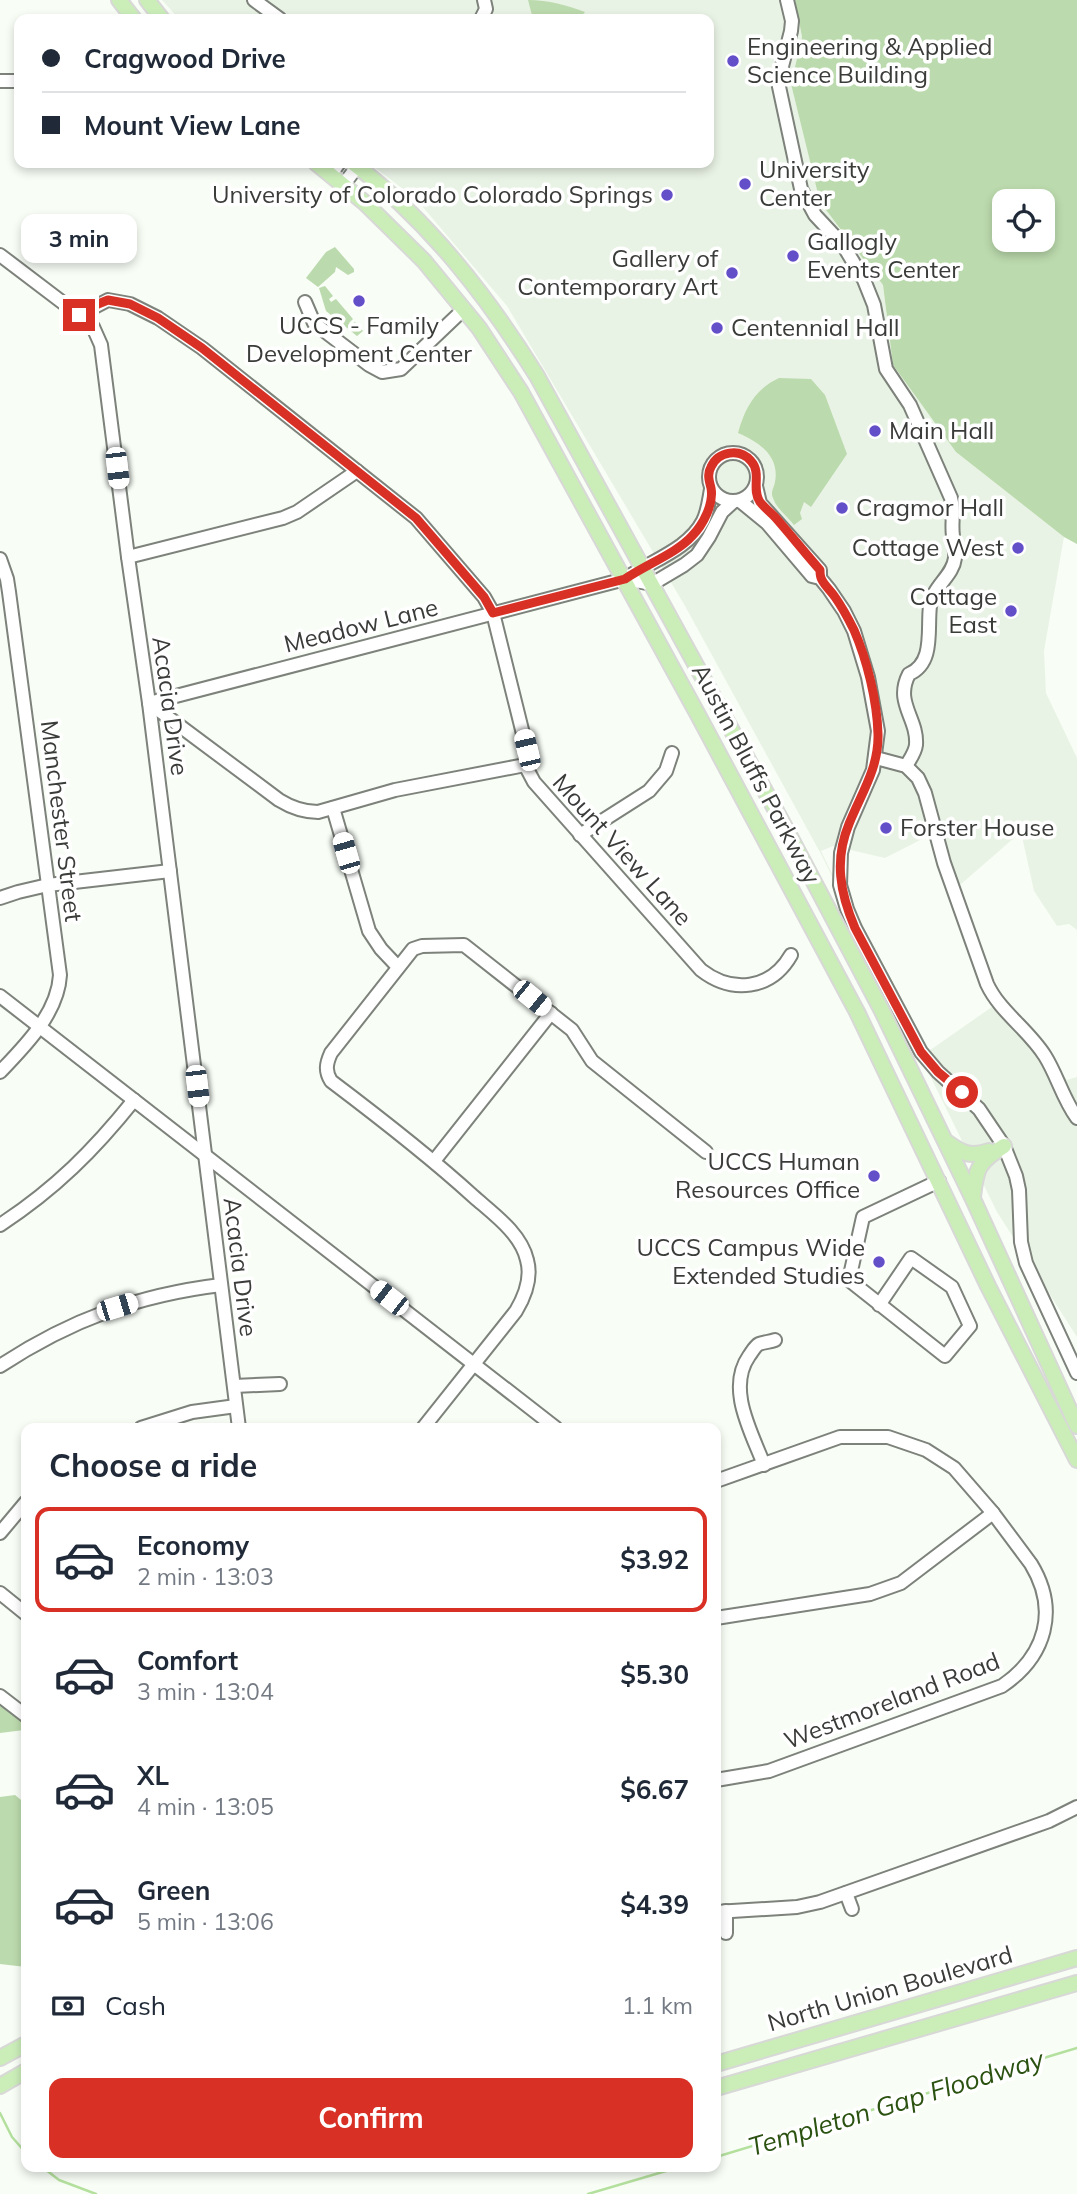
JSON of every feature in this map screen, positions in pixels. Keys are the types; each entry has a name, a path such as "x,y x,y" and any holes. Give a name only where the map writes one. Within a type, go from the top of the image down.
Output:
{"main road":[{"path":"147,0 158,14"},
{"name":"Austin Bluffs Parkway","path":"335,168 344,184 416,253 464,309 521,392 625,579 851,1000 988,1286 1077,1460"},
{"name":"Austin Bluffs Parkway","path":"361,168 438,241 467,276 515,340 574,441 844,939 973,1199 1077,1426"},
{"path":"945,1141 959,1152 971,1156 1004,1146"},
{"path":"973,1199 978,1167 988,1156 1004,1146"},
{"path":"939,1181 951,1183 973,1199"},
{"name":"North Union Boulevard","path":"721,2063 1077,1958"},
{"name":"North Union Boulevard","path":"721,2087 1077,1983"},
{"path":"0,2058 21,2047"},
{"path":"0,2086 21,2074"}],"street":[{"path":"254,0 272,14"},
{"path":"787,0 792,31 778,82 801,189 815,215 843,245 864,279 874,305 886,369 910,404 953,504 955,559 930,603 925,660 917,671 909,674 904,693 916,744 906,766"},
{"path":"344,184 354,168"},
{"path":"0,255 79,315"},
{"name":"Mount View Lane","path":"79,315 108,300 130,304 158,318 202,348 424,526 484,597 493,613 527,750 525,765 534,782 701,970 713,979 741,986 757,984 776,974 785,966 791,955"},
{"path":"305,302 314,323 382,372 401,369 464,309"},
{"name":"Acacia Drive","path":"79,315 93,327 101,345 149,703 238,1423"},
{"path":"820,579 820,570 760,503 756,486 757,473 752,461 741,454 728,453 715,461 708,476 711,489 720,498 736,501 767,523 812,576 820,579 844,611 861,648 878,731 876,758 870,781 848,827 841,853 841,885 847,909 921,1052 938,1072 979,1109 1004,1146 1019,1190 1021,1242 1026,1263 1077,1373"},
{"path":"128,556 284,518 357,471"},
{"path":"652,584 696,555 722,512 736,501 750,495 756,486"},
{"name":"Meadow Lane","path":"149,703 625,579 692,537 704,520 711,489"},
{"name":"Manchester Street","path":"0,559 7,579 60,975 53,1004 0,1072"},
{"name":"Meadow Lane","path":"625,579 652,584"},
{"path":"149,703 290,807 309,812 334,808 395,790 525,765"},
{"path":"580,835 658,783 666,771 672,753"},
{"path":"876,758 906,766 916,775 925,793 965,926 992,995 1032,1039 1050,1066 1077,1118"},
{"path":"334,808 369,931 398,967"},
{"path":"0,898 48,885 170,871"},
{"path":"427,1423 516,1311 523,1299 528,1261 522,1247 507,1228 434,1161 331,1081 326,1073 331,1053 413,949 422,946 464,945 572,1030 592,1061 706,1152"},
{"path":"0,996 550,1423"},
{"path":"434,1161 551,1013"},
{"path":"0,1225 79,1163 101,1141 134,1100"},
{"path":"169,1126 186,1128 194,1123 200,1111"},
{"path":"878,1305 911,1258 952,1287 970,1326 945,1356 878,1305 849,1280 863,1217 939,1181"},
{"path":"0,1366 51,1335 97,1314 169,1293 221,1285"},
{"path":"764,1465 739,1393 746,1360 757,1345 775,1340"},
{"path":"234,1386 280,1384"},
{"path":"157,1423 192,1412 236,1406"},
{"path":"888,1437 890,1423"},
{"name":"Westmoreland Road","path":"721,1479 841,1437 888,1437 910,1443 941,1458 964,1478 1039,1577 1047,1607 1042,1639 1034,1655 1016,1677 1002,1686 769,1771 721,1779"},
{"path":"0,1533 21,1509"},
{"path":"721,1617 870,1594 886,1589 901,1583 993,1513"},
{"path":"0,1593 21,1610"},
{"path":"0,1696 21,1712"},
{"path":"726,1933 721,1912 820,1902 972,1855 1077,1807"},
{"path":"846,1893 852,1909"}],"shaded area":[{"path":"162,0 795,0 802,37 791,84 820,201 883,285 893,365 956,452 1064,537 1044,651 1046,693 1077,758 1077,930 1069,924 1057,926 1034,891 1021,832 960,885 938,831 885,858 833,846 821,851 923,1055 999,1002 1033,1035 1067,1080 1077,1077 1077,1337 997,1212 822,856 685,606 507,306 416,199 376,168 714,168 714,14 175,14"}],"green space":[{"path":"528,0 557,3 585,12 583,14 532,14"},
{"path":"795,0 1077,0 1077,544 1064,537 956,452 893,365 883,285 820,202 791,84 802,37"},
{"path":"335,247 354,272 348,275 336,267 335,272 318,287 306,278 326,252"},
{"path":"325,286 333,296 329,299 331,302 336,299 353,319 349,323 351,325 355,322 363,331 357,336 326,311 319,288"},
{"path":"779,378 811,379 825,395 847,454 811,507 804,502 800,513 802,519 794,525 772,496 776,473 771,457 760,446 738,433 752,400 763,388"},
{"path":"0,1704 21,1720 21,1730 0,1733"},
{"path":"15,1795 21,1800 21,1966 0,1964 0,1797"}],"waterway":[{"name":"Templeton Gap Floodway","path":"721,2155 1077,2048"},
{"name":"Templeton Gap Floodway","path":"0,2113 12,2137 21,2147"},
{"name":"Templeton Gap Floodway","path":"49,2172 59,2180 96,2194"},
{"name":"Templeton Gap Floodway","path":"588,2194 663,2172"}],"place":[{"name":"Engineering & Applied Science Building","path":"733,61"},
{"name":"University Center","path":"745,184"},
{"name":"University of Colorado Colorado Springs","path":"667,195"},
{"name":"Gallogly Events Center","path":"793,256"},
{"name":"Gallery of Contemporary Art","path":"732,273"},
{"name":"UCCS - Family Development Center","path":"359,301"},
{"name":"Centennial Hall","path":"717,328"},
{"name":"Main Hall","path":"875,431"},
{"name":"Cragmor Hall","path":"842,508"},
{"name":"Cottage West","path":"1018,548"},
{"name":"Cottage East","path":"1011,611"},
{"name":"Forster House","path":"886,828"},
{"name":"UCCS Human Resources Office","path":"874,1176"},
{"name":"UCCS Campus Wide Extended Studies","path":"879,1262"}],"route":[{"path":"79,315 108,300 130,304 158,318 202,348 416,518 484,597 493,613 625,579 643,566 685,544 704,520 711,489 708,476 715,461 721,455 735,453 752,461 757,473 756,486 760,503 820,570 820,579 844,611 854,631 861,648 875,709 878,745 873,770 848,827 841,853 839,873 847,909 921,1052 938,1072 962,1092"}]}
